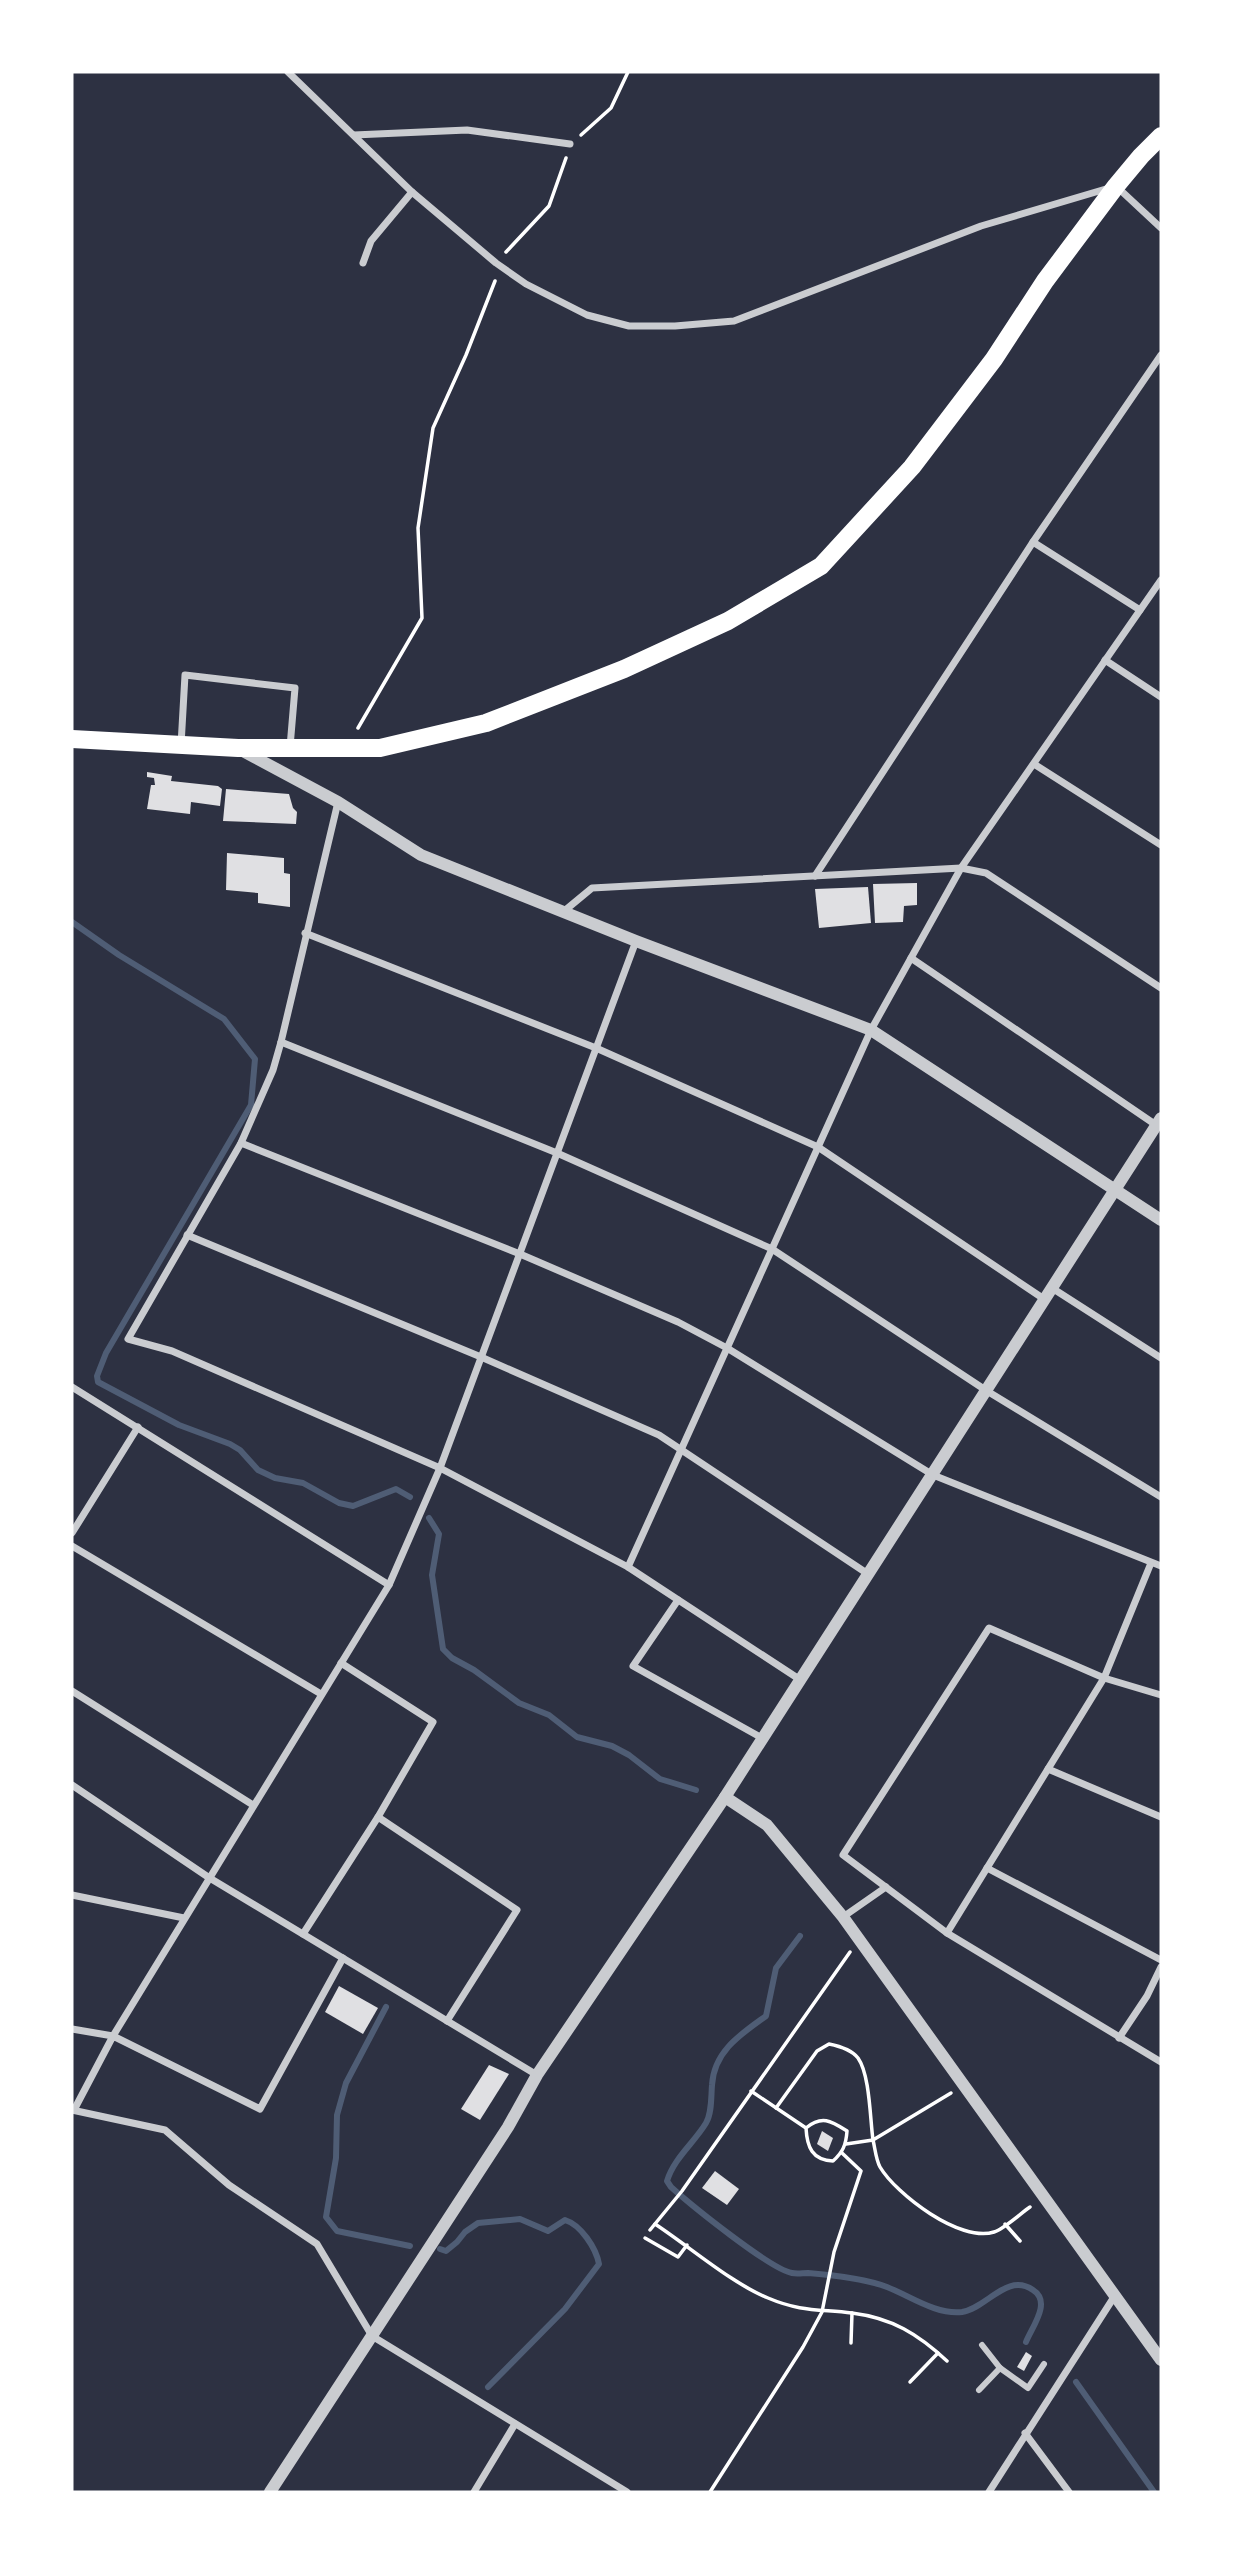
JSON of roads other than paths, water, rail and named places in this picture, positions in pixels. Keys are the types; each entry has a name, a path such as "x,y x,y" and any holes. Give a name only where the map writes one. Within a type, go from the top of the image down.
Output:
{"main road":[{"path":"72,739 238,748 380,748 486,723 624,669 729,621 821,566 912,467 994,359 1045,281 1116,186 1161,136"}],"street":[{"path":"288,72 412,192 496,263 526,284 587,314 629,326 675,326 734,321 981,226 1116,186 1161,228"},
{"path":"355,135 467,130 570,144"},
{"path":"363,263 371,241 412,192"},
{"path":"815,876 1033,542 1161,355"},
{"path":"1033,542 1140,610"},
{"path":"628,1567 871,1030 961,868 1161,580"},
{"path":"1105,660 1161,697"},
{"path":"181,745 185,675 295,688 290,748"},
{"path":"238,748 338,802 421,855 636,942 871,1030 1161,1220"},
{"path":"1034,764 1161,845"},
{"path":"338,802 305,933 282,1042 273,1070 240,1143 128,1339 172,1351 440,1468 628,1567 799,1679"},
{"path":"562,912 592,888 961,868 986,873 1161,988"},
{"path":"305,933 596,1048 818,1147 1048,1294 1161,1359"},
{"path":"626,2492 372,2336 317,2244 229,2185 165,2130 73,2110 113,2036 208,1877 389,1585 440,1468 636,942"},
{"path":"270,2492 508,2127 537,2075 725,1797 1159,1121 911,958"},
{"path":"282,1042 557,1153 772,1249 986,1391 1161,1497"},
{"path":"240,1143 520,1254 678,1322 727,1348 933,1475 1161,1566"},
{"path":"187,1236 481,1357 659,1435 868,1574"},
{"path":"72,1387 389,1585"},
{"path":"72,1533 138,1427"},
{"path":"72,1546 321,1694"},
{"path":"947,1933 1104,1678 1151,1563"},
{"path":"678,1600 633,1666 762,1738"},
{"path":"1161,1695 1104,1678 989,1628 843,1855 947,1933 1161,2062"},
{"path":"303,1934 379,1817 433,1723 341,1663"},
{"path":"72,1691 253,1805"},
{"path":"1048,1769 1161,1817"},
{"path":"72,1785 208,1877 537,2075"},
{"path":"725,1797 767,1825 842,1917 1161,2360"},
{"path":"379,1817 517,1910 447,2021"},
{"path":"987,1868 1161,1960"},
{"path":"842,1917 886,1887"},
{"path":"72,1895 184,1919"},
{"path":"72,2029 113,2036 260,2109 343,1958"},
{"path":"1119,2038 1147,1996 1161,1967"},
{"path":"989,2492 1114,2297"},
{"path":"982,2345 1000,2368 1027,2388 1044,2364"},
{"path":"979,2390 1000,2368"},
{"path":"474,2492 515,2424"},
{"path":"1025,2433 1069,2492"}],"waterway":[{"path":"72,922 119,955 224,1019 255,1059 251,1105 106,1353 97,1376 98,1382 179,1425 230,1444 240,1450 258,1470 275,1478 303,1483 339,1503 353,1506 396,1489 410,1497"},
{"path":"429,1518 439,1534 432,1575 443,1649 452,1658 474,1670 519,1703 549,1715 577,1737 612,1746 629,1755 660,1779 696,1790"},
{"path":"800,1936 776,1968 766,2016 730,2044 718,2062 708,2119 674,2165 667,2181 681,2196 731,2235 781,2269 792,2273 868,2281 933,2308 952,2312 971,2309 1014,2285 1033,2290 1041,2301 1041,2308 1026,2342"},
{"path":"386,2007 346,2083 337,2115 336,2158 326,2217 337,2231 410,2246"},
{"path":"440,2249 446,2251 478,2223 520,2219 548,2231 565,2220 582,2232 597,2258 599,2264 565,2309 488,2387"},
{"path":"1076,2382 1154,2492"}]}
